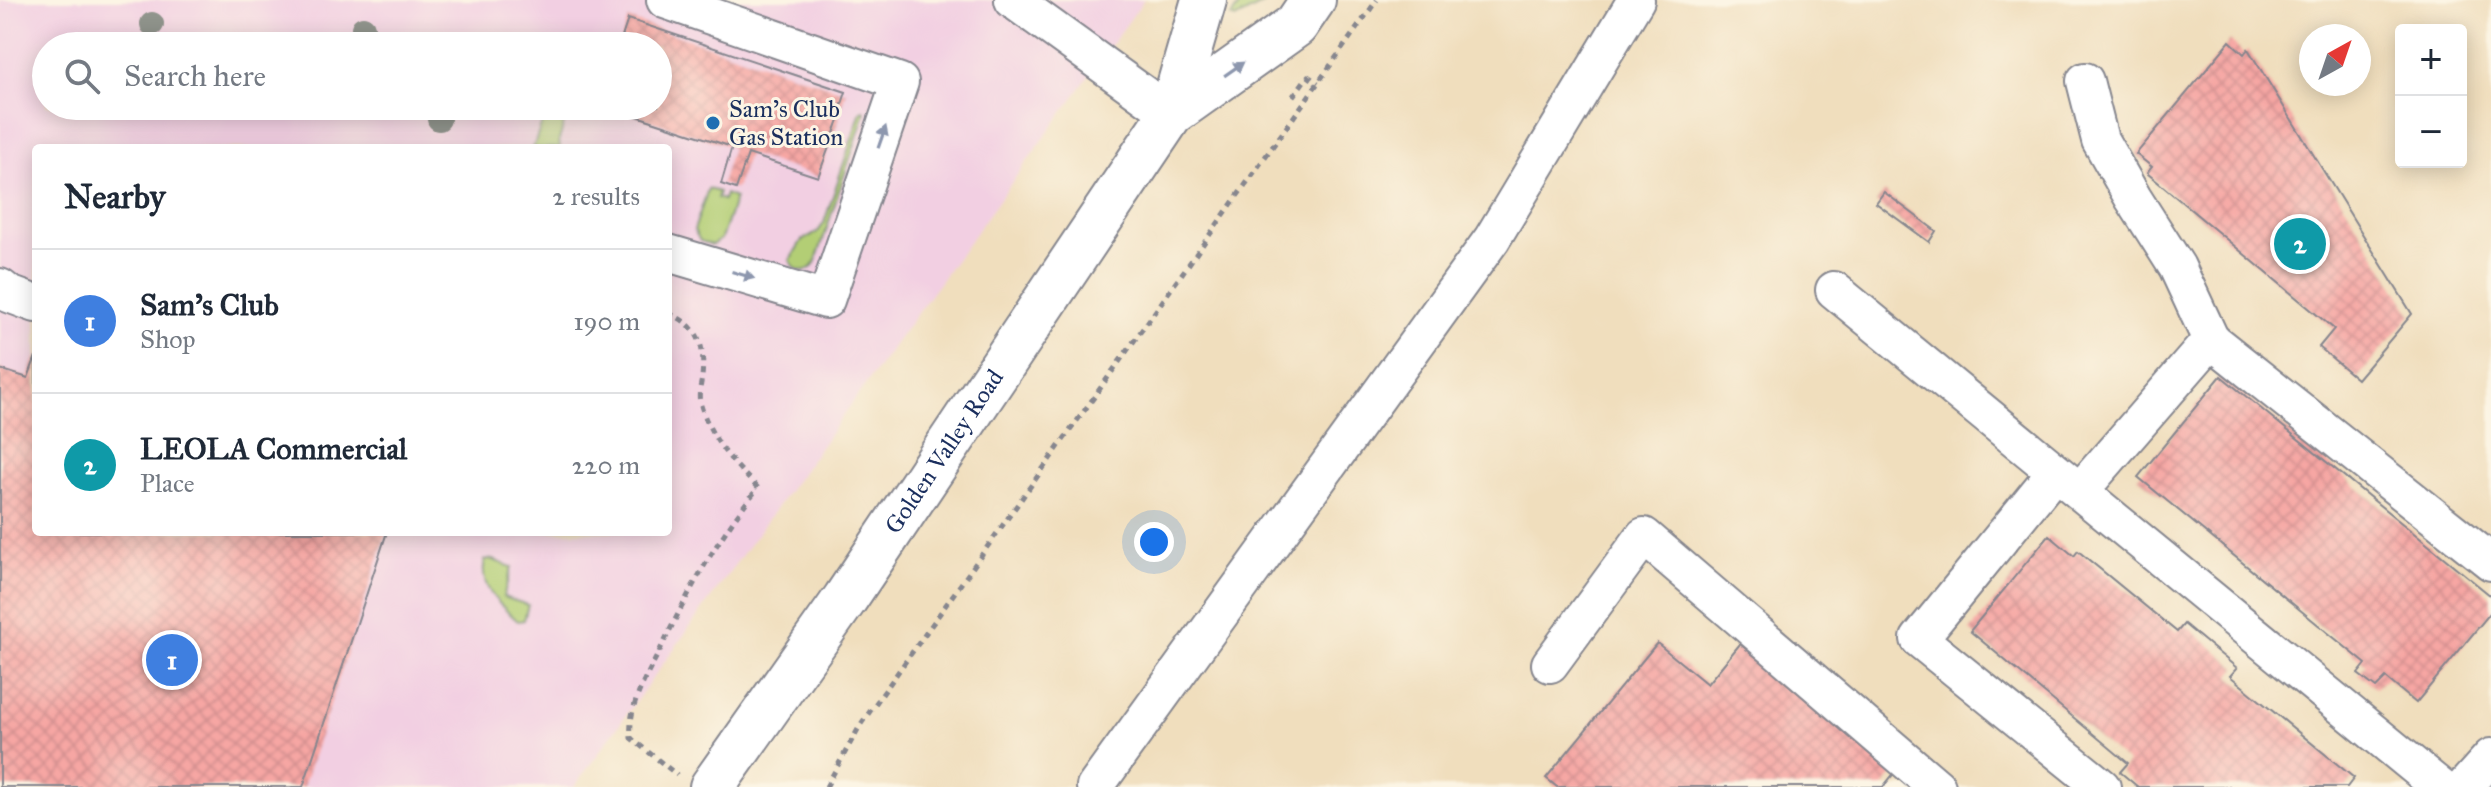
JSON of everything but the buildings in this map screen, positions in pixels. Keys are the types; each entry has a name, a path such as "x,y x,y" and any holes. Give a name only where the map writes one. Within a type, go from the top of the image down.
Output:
{"main road":[{"name":"Golden Valley Road","path":"697,782 845,599 1171,114 1204,0"},
{"name":"Golden Valley Road","path":"1171,114 1296,25 1313,0"}],"street":[{"path":"665,0 900,82 826,300 672,254"},
{"path":"1013,0 1171,114"},
{"path":"1095,787 1492,239 1636,0"},
{"path":"2085,81 2100,140 2177,267 2211,340 2491,562"},
{"path":"0,287 32,303"},
{"path":"1834,290 2068,481 2470,780"},
{"path":"2102,787 1919,639 2068,481 2211,340"},
{"path":"1550,664 1644,536 1937,787"}],"path":[{"path":"826,787 861,724 1377,0"},
{"path":"1293,96 1308,76 1318,83"},
{"path":"672,315 691,326 702,343 699,399 721,450 758,488 731,519 690,590 641,682 629,722 631,738 697,782"}],"shaded area":[{"path":"0,0 1144,0 574,787 0,787"}],"green space":[{"path":"1243,0 1271,0 1235,19 1231,17"},
{"path":"864,110 816,261 810,268 799,270 790,260 802,240 818,232 824,223 861,111"},
{"path":"543,120 565,120 560,144 534,144"},
{"path":"708,189 719,192 717,198 723,200 725,194 735,198 721,239 712,245 700,241 694,230"},
{"path":"485,560 512,567 503,597 528,605 524,620 518,621 492,595 484,570"}],"place":[{"name":"Sam's Club Gas Station","path":"713,123"},
{"name":"LEOLA Commercial","path":"2300,244"},
{"name":"Sam's Club","path":"172,660"}]}
